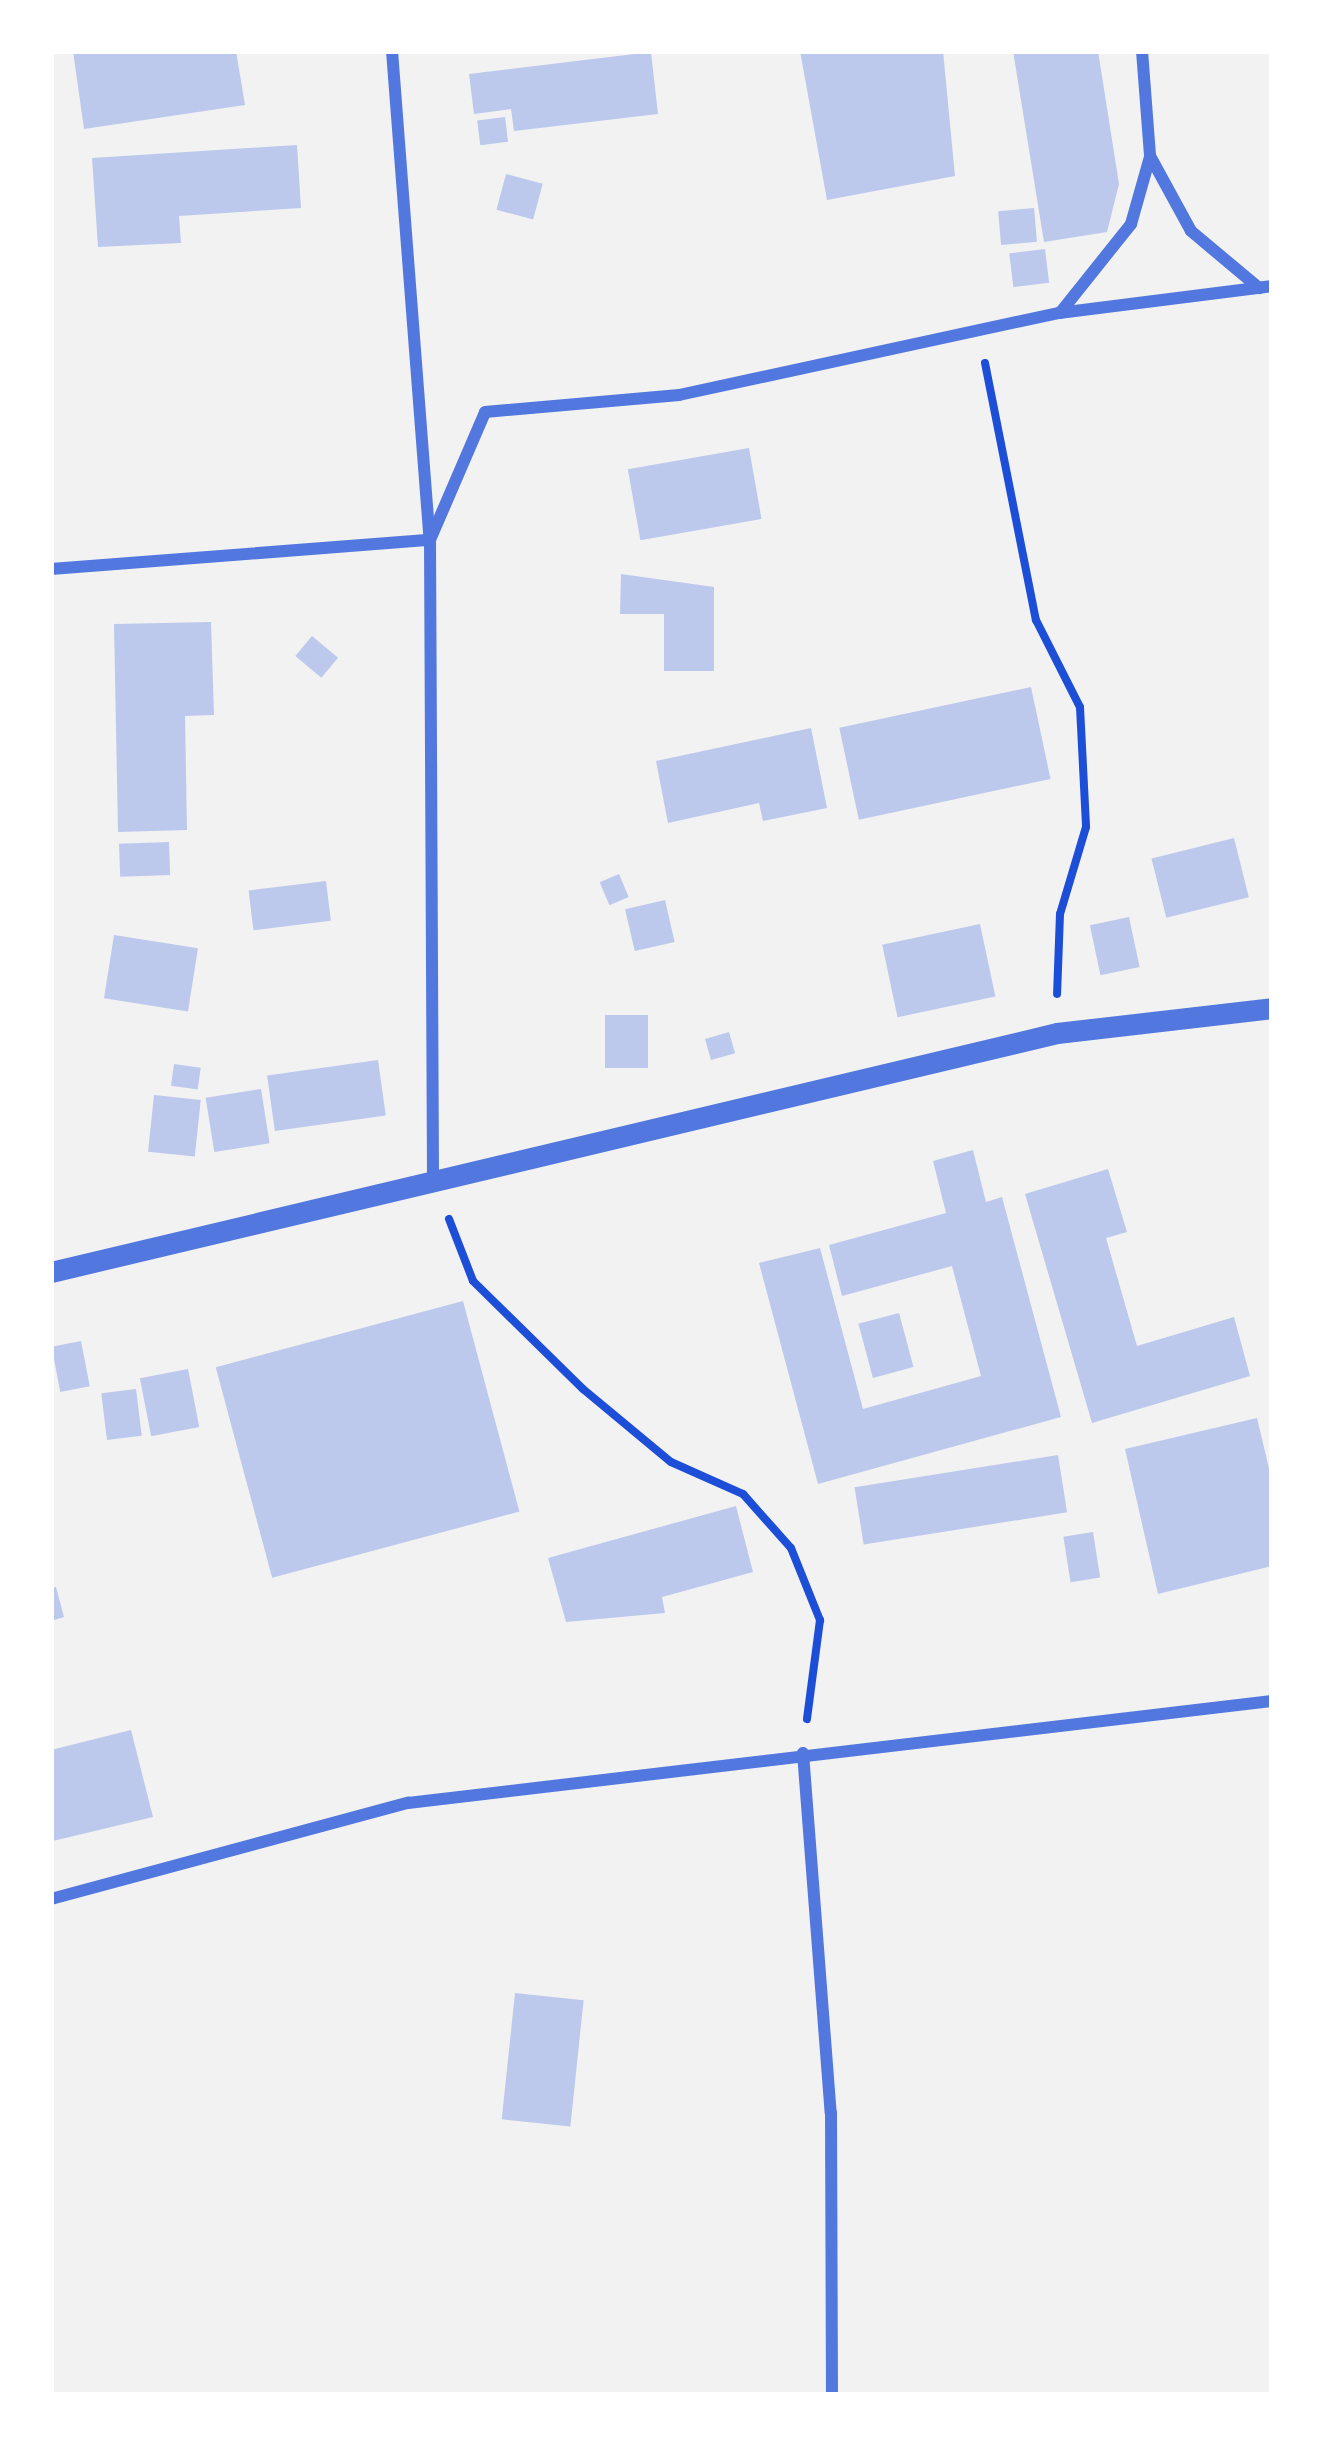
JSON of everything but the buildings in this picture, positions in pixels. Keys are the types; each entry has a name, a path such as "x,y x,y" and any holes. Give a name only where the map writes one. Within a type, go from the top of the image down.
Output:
{"street":[{"path":"392,51 430,540 433,1179"},
{"path":"1060,314 1131,224 1150,156 1142,51"},
{"path":"1150,156 1191,231 1265,287"},
{"path":"430,540 485,412 679,395 1060,314 1265,287"},
{"path":"51,569 430,540"},
{"path":"51,1272 1057,1033 1272,1008"},
{"path":"51,1899 408,1803 1272,1701"},
{"path":"803,1753 831,2113 832,2395"}],"path":[{"path":"981,331 1030,598 1080,707 1086,827 1060,914 1057,1033"},
{"path":"433,1179 472,1281 600,1404 671,1462 743,1494 791,1548 820,1620 803,1753"}]}
